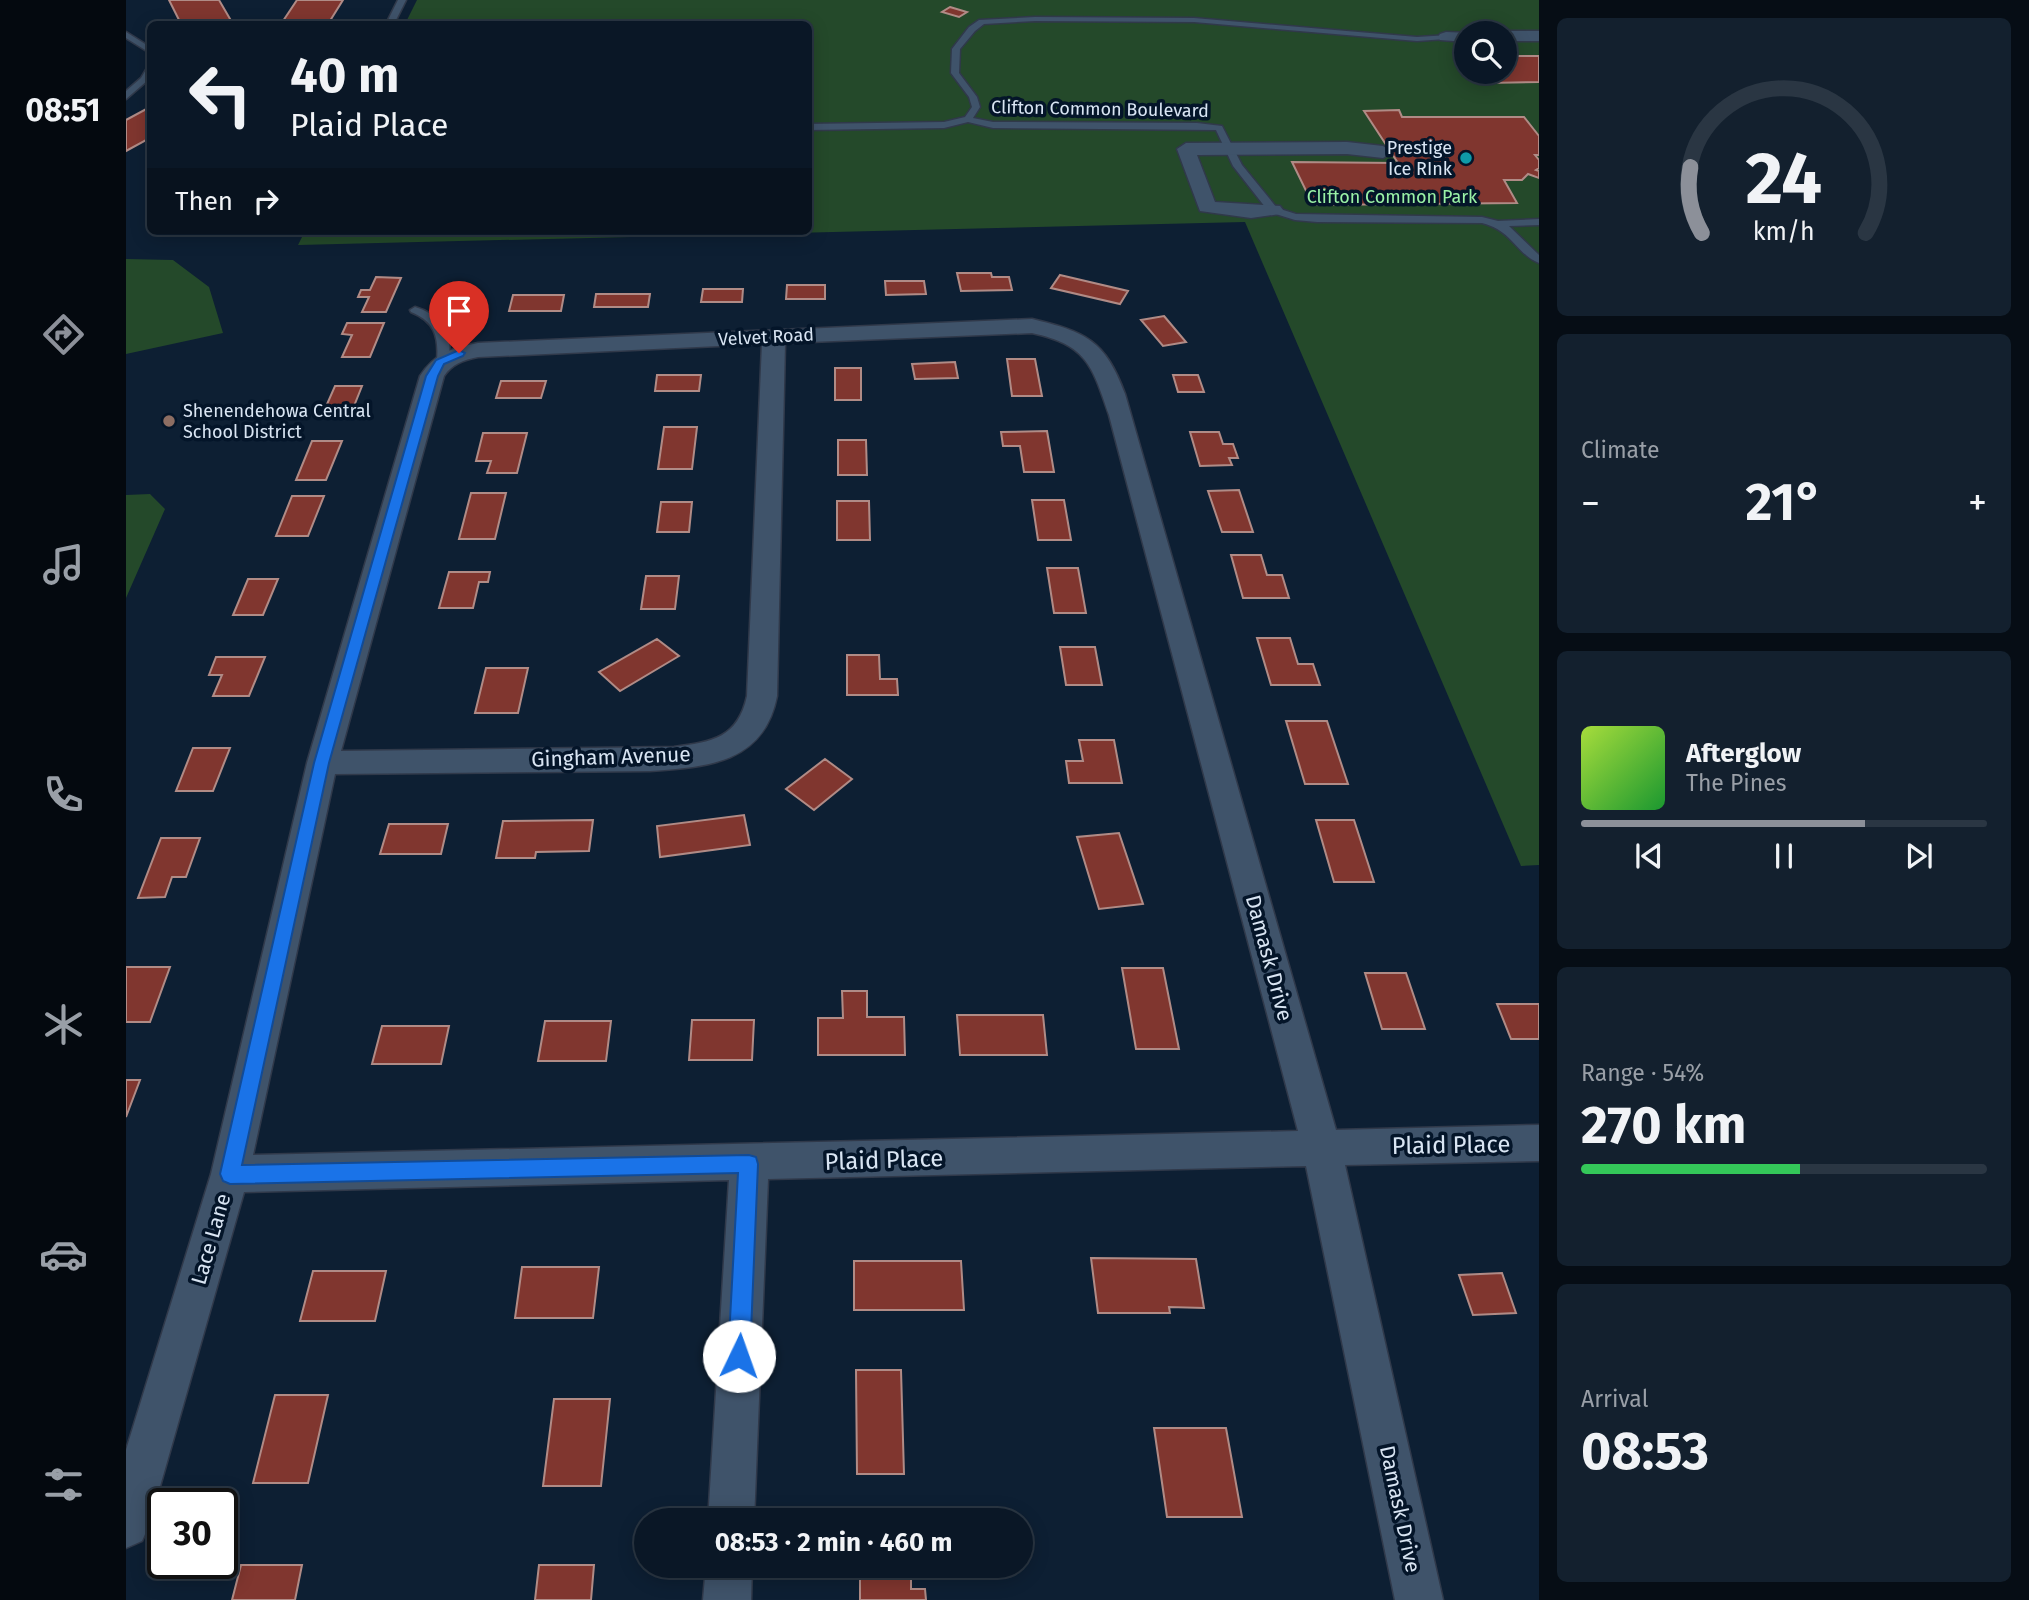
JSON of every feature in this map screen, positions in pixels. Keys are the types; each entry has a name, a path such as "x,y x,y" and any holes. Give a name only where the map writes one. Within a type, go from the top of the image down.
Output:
{"street":[{"path":"1517,36 1539,36"},
{"path":"1446,37 1454,37"},
{"path":"1273,210 1251,212 1207,207 1186,149 1347,148 1382,152"},
{"name":"Velvet Road","path":"451,357 478,350 1032,326 1072,336"},
{"name":"Damask Drive","path":"1072,336 1087,343 1103,365 1121,415 1322,1149 1419,1600"},
{"name":"Gingham Avenue","path":"321,763 641,758 705,754 732,744 748,730 758,719 762,696 774,337"},
{"name":"Lace Lane","path":"126,1525 230,1174 321,763 432,376 451,357"},
{"name":"Plaid Place","path":"230,1174 749,1164 1539,1143"},
{"path":"732,1508 749,1164"},
{"path":"727,1600 728,1578"}],"lane":[{"path":"392,21 402,0"},
{"path":"968,119 976,107 973,97 956,73 956,49 972,29 982,22 1035,19 1194,20 1418,39 1446,37"},
{"path":"126,34 147,49"},
{"path":"126,96 147,76"},
{"name":"Clifton Common Boulevard","path":"812,127 944,125 968,119 993,125 1197,125 1219,128 1238,166 1273,210"},
{"path":"1273,210 1295,217 1317,219 1539,222"},
{"path":"1501,223 1512,229 1539,261"},
{"path":"415,310 427,313 438,323 451,357"}],"green space":[{"name":"Clifton Common Park","path":"417,0 1539,0 1539,865 1521,866 1245,222 812,233 812,21 406,21"},
{"name":"Clifton Common Park","path":"303,235 710,235 298,245"},
{"path":"126,259 173,260 209,287 223,333 126,354"},
{"path":"150,494 165,509 126,598 126,495"}],"building":[{"path":"169,0 219,0 231,21 180,21"},
{"path":"297,0 343,0 330,21 283,21"},
{"path":"950,7 967,12 959,17 942,12"},
{"path":"1517,56 1539,56 1539,82 1517,82"},
{"path":"147,109 147,140 126,151 126,120"},
{"name":"Prestige Ice RInk","path":"1399,110 1402,117 1524,117 1539,136 1539,155 1535,155 1539,160 1539,168 1536,170 1539,171 1539,178 1528,174 1522,180 1504,180 1517,203 1313,205 1292,162 1398,163 1364,111"},
{"path":"957,273 991,273 992,277 1009,277 1012,290 961,291"},
{"path":"1060,275 1128,291 1120,304 1051,288"},
{"path":"376,277 401,278 386,312 362,312 369,297 358,297 361,290 370,290"},
{"path":"885,281 924,281 926,294 886,295"},
{"path":"787,285 825,285 825,299 786,299"},
{"path":"703,289 743,289 742,302 701,302"},
{"path":"596,294 650,294 648,307 594,307"},
{"path":"513,295 564,295 561,311 509,311"},
{"path":"1164,316 1186,342 1163,346 1141,320"},
{"path":"347,323 384,323 370,357 342,357 352,335 342,334"},
{"path":"1007,359 1035,359 1042,396 1012,396"},
{"path":"955,362 958,378 915,379 912,364"},
{"path":"835,368 861,368 861,400 835,400"},
{"path":"657,375 701,375 699,391 655,391"},
{"path":"1173,375 1198,375 1204,392 1178,392"},
{"path":"501,381 546,381 541,398 496,398"},
{"path":"335,386 362,386 352,411 324,411"},
{"path":"664,427 697,427 692,469 658,469"},
{"path":"1047,431 1054,472 1024,472 1020,446 1003,446 1001,432"},
{"path":"1190,432 1219,432 1223,444 1233,444 1238,458 1229,458 1232,465 1200,466"},
{"path":"483,433 527,433 517,473 487,473 491,461 476,461"},
{"path":"838,440 866,440 867,475 838,475"},
{"path":"312,441 342,441 326,480 296,480"},
{"path":"1239,490 1253,532 1222,532 1208,491"},
{"path":"471,493 506,493 495,539 459,539"},
{"path":"292,496 324,496 308,536 276,536"},
{"path":"1032,500 1064,500 1071,540 1038,540"},
{"path":"837,501 869,501 870,540 837,540"},
{"path":"661,502 692,502 689,532 657,532"},
{"path":"1231,555 1261,555 1267,575 1282,575 1289,598 1243,598"},
{"path":"1047,568 1078,568 1086,613 1054,613"},
{"path":"449,572 490,572 488,582 479,582 473,608 439,608"},
{"path":"646,576 679,576 675,609 641,609"},
{"path":"248,579 278,579 263,615 233,615"},
{"path":"1257,638 1290,638 1298,664 1313,664 1320,685 1271,685"},
{"path":"657,639 679,656 620,691 599,672"},
{"path":"1060,647 1095,647 1102,685 1066,685"},
{"path":"847,655 879,655 880,679 897,679 898,695 847,695"},
{"path":"216,657 265,657 249,696 213,696 222,675 209,675"},
{"path":"486,668 528,668 518,713 475,713"},
{"path":"1286,721 1327,721 1348,784 1305,784"},
{"path":"1079,740 1114,740 1122,783 1069,783 1066,761 1083,761"},
{"path":"193,748 230,748 213,791 176,791"},
{"path":"825,759 852,779 814,810 786,789"},
{"path":"744,815 750,845 660,857 657,826"},
{"path":"593,820 589,851 536,852 535,858 496,858 503,821"},
{"path":"1316,820 1354,820 1374,882 1334,882"},
{"path":"389,824 448,824 441,854 380,854"},
{"path":"1119,833 1143,904 1099,909 1077,837"},
{"path":"161,838 200,838 186,877 172,877 165,897 138,898"},
{"path":"126,967 170,967 150,1022 126,1022"},
{"path":"1122,968 1163,968 1179,1049 1136,1049"},
{"path":"1365,973 1406,973 1425,1029 1382,1029"},
{"path":"842,991 867,991 867,1017 904,1017 905,1055 818,1055 818,1018 843,1018"},
{"path":"1497,1004 1539,1004 1539,1039 1511,1039"},
{"path":"957,1015 1043,1015 1047,1055 960,1055"},
{"path":"692,1020 754,1020 752,1060 689,1060"},
{"path":"545,1021 611,1021 606,1061 538,1061"},
{"path":"382,1026 449,1026 441,1064 372,1064"},
{"path":"126,1080 140,1080 126,1117"},
{"path":"1091,1258 1196,1259 1204,1308 1169,1307 1170,1313 1098,1313"},
{"path":"854,1261 961,1261 964,1310 854,1310"},
{"path":"522,1267 599,1267 593,1318 515,1318"},
{"path":"313,1271 386,1271 375,1321 300,1321"},
{"path":"1502,1273 1516,1313 1473,1315 1459,1275"},
{"path":"856,1370 901,1370 904,1474 857,1474"},
{"path":"275,1395 328,1395 308,1483 253,1483"},
{"path":"554,1399 610,1399 601,1486 543,1486"},
{"path":"1154,1428 1226,1428 1242,1517 1167,1517"},
{"path":"241,1565 302,1565 295,1600 232,1600"},
{"path":"539,1565 594,1565 591,1600 535,1600"},
{"path":"860,1578 911,1578 911,1589 925,1589 926,1600 860,1600"}],"place":[{"name":"Prestige Ice RInk","path":"1466,158"},
{"name":"Shenendehowa Central School District","path":"169,421"}],"route":[{"path":"459,353 440,362 432,376 321,763 230,1174 749,1164 739,1356"}]}
